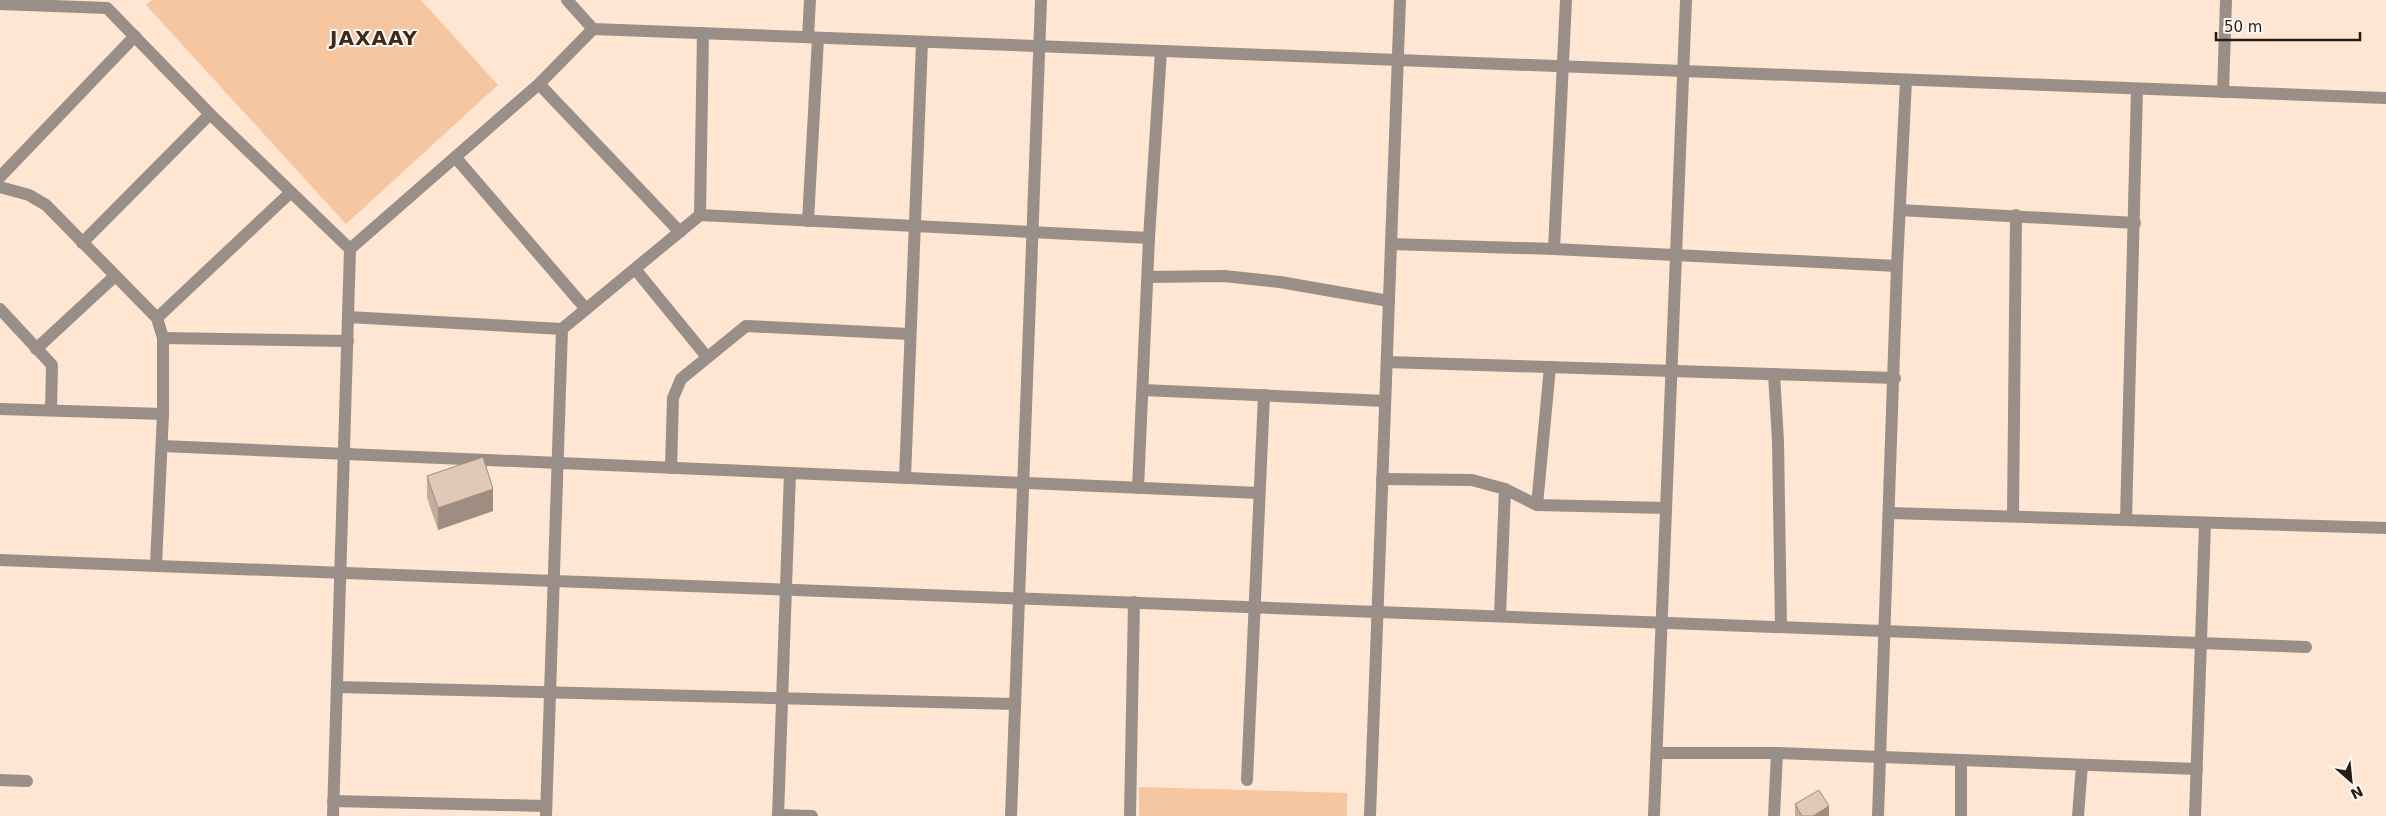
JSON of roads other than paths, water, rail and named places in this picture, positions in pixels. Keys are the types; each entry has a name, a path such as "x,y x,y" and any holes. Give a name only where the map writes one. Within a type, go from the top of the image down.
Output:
{"street":[{"path":"567,0 593,29 2386,98"},
{"path":"808,221 813,38 810,0"},
{"path":"1011,816 1041,0"},
{"path":"1370,816 1400,0"},
{"path":"1554,249 1566,0"},
{"path":"1654,816 1686,0"},
{"path":"2223,92 2226,0"},
{"path":"0,4 111,4 135,36 210,114 350,249"},
{"path":"333,816 350,249 539,84 593,29"},
{"path":"700,215 703,33"},
{"path":"0,177 135,36"},
{"path":"905,478 922,42"},
{"path":"1138,488 1149,238 1161,51"},
{"path":"1878,816 1895,378 1897,266 1906,80"},
{"path":"539,84 680,232"},
{"path":"2126,520 2137,88"},
{"path":"82,243 210,114"},
{"path":"456,158 586,309"},
{"path":"0,187 30,194 46,205 157,318 163,338 163,414 156,566"},
{"path":"157,318 290,193"},
{"path":"1900,210 2135,223"},
{"path":"348,317 562,329 700,215 1149,238"},
{"path":"2013,516 2016,215"},
{"path":"1391,244 1554,249 1897,266"},
{"path":"635,269 708,357"},
{"path":"36,349 115,276"},
{"path":"1148,277 1224,276 1280,282 1389,301"},
{"path":"0,309 52,365 51,410"},
{"path":"671,468 673,398 680,379 746,326 910,334"},
{"path":"333,801 546,811 562,329"},
{"path":"163,338 348,341"},
{"path":"1387,362 1895,378"},
{"path":"1537,505 1550,367"},
{"path":"1774,374 1778,441 1781,627"},
{"path":"1143,390 1385,401"},
{"path":"1247,780 1264,395"},
{"path":"0,409 163,414"},
{"path":"162,446 1259,493"},
{"path":"790,473 778,816 812,816"},
{"path":"1382,480 1472,480 1505,489 1537,505 1666,508"},
{"path":"1500,616 1505,489"},
{"path":"1890,513 2386,528"},
{"path":"2195,816 2204,523"},
{"path":"0,560 2306,647"},
{"path":"1130,816 1134,602"},
{"path":"337,687 1015,704"},
{"path":"1657,753 1880,757 2197,769"},
{"path":"1774,816 1777,754"},
{"path":"1961,760 1961,816"},
{"path":"2078,816 2082,765"},
{"path":"0,780 27,781"}],"district":[{"name":"JAXAAY","path":"374,38"}]}
